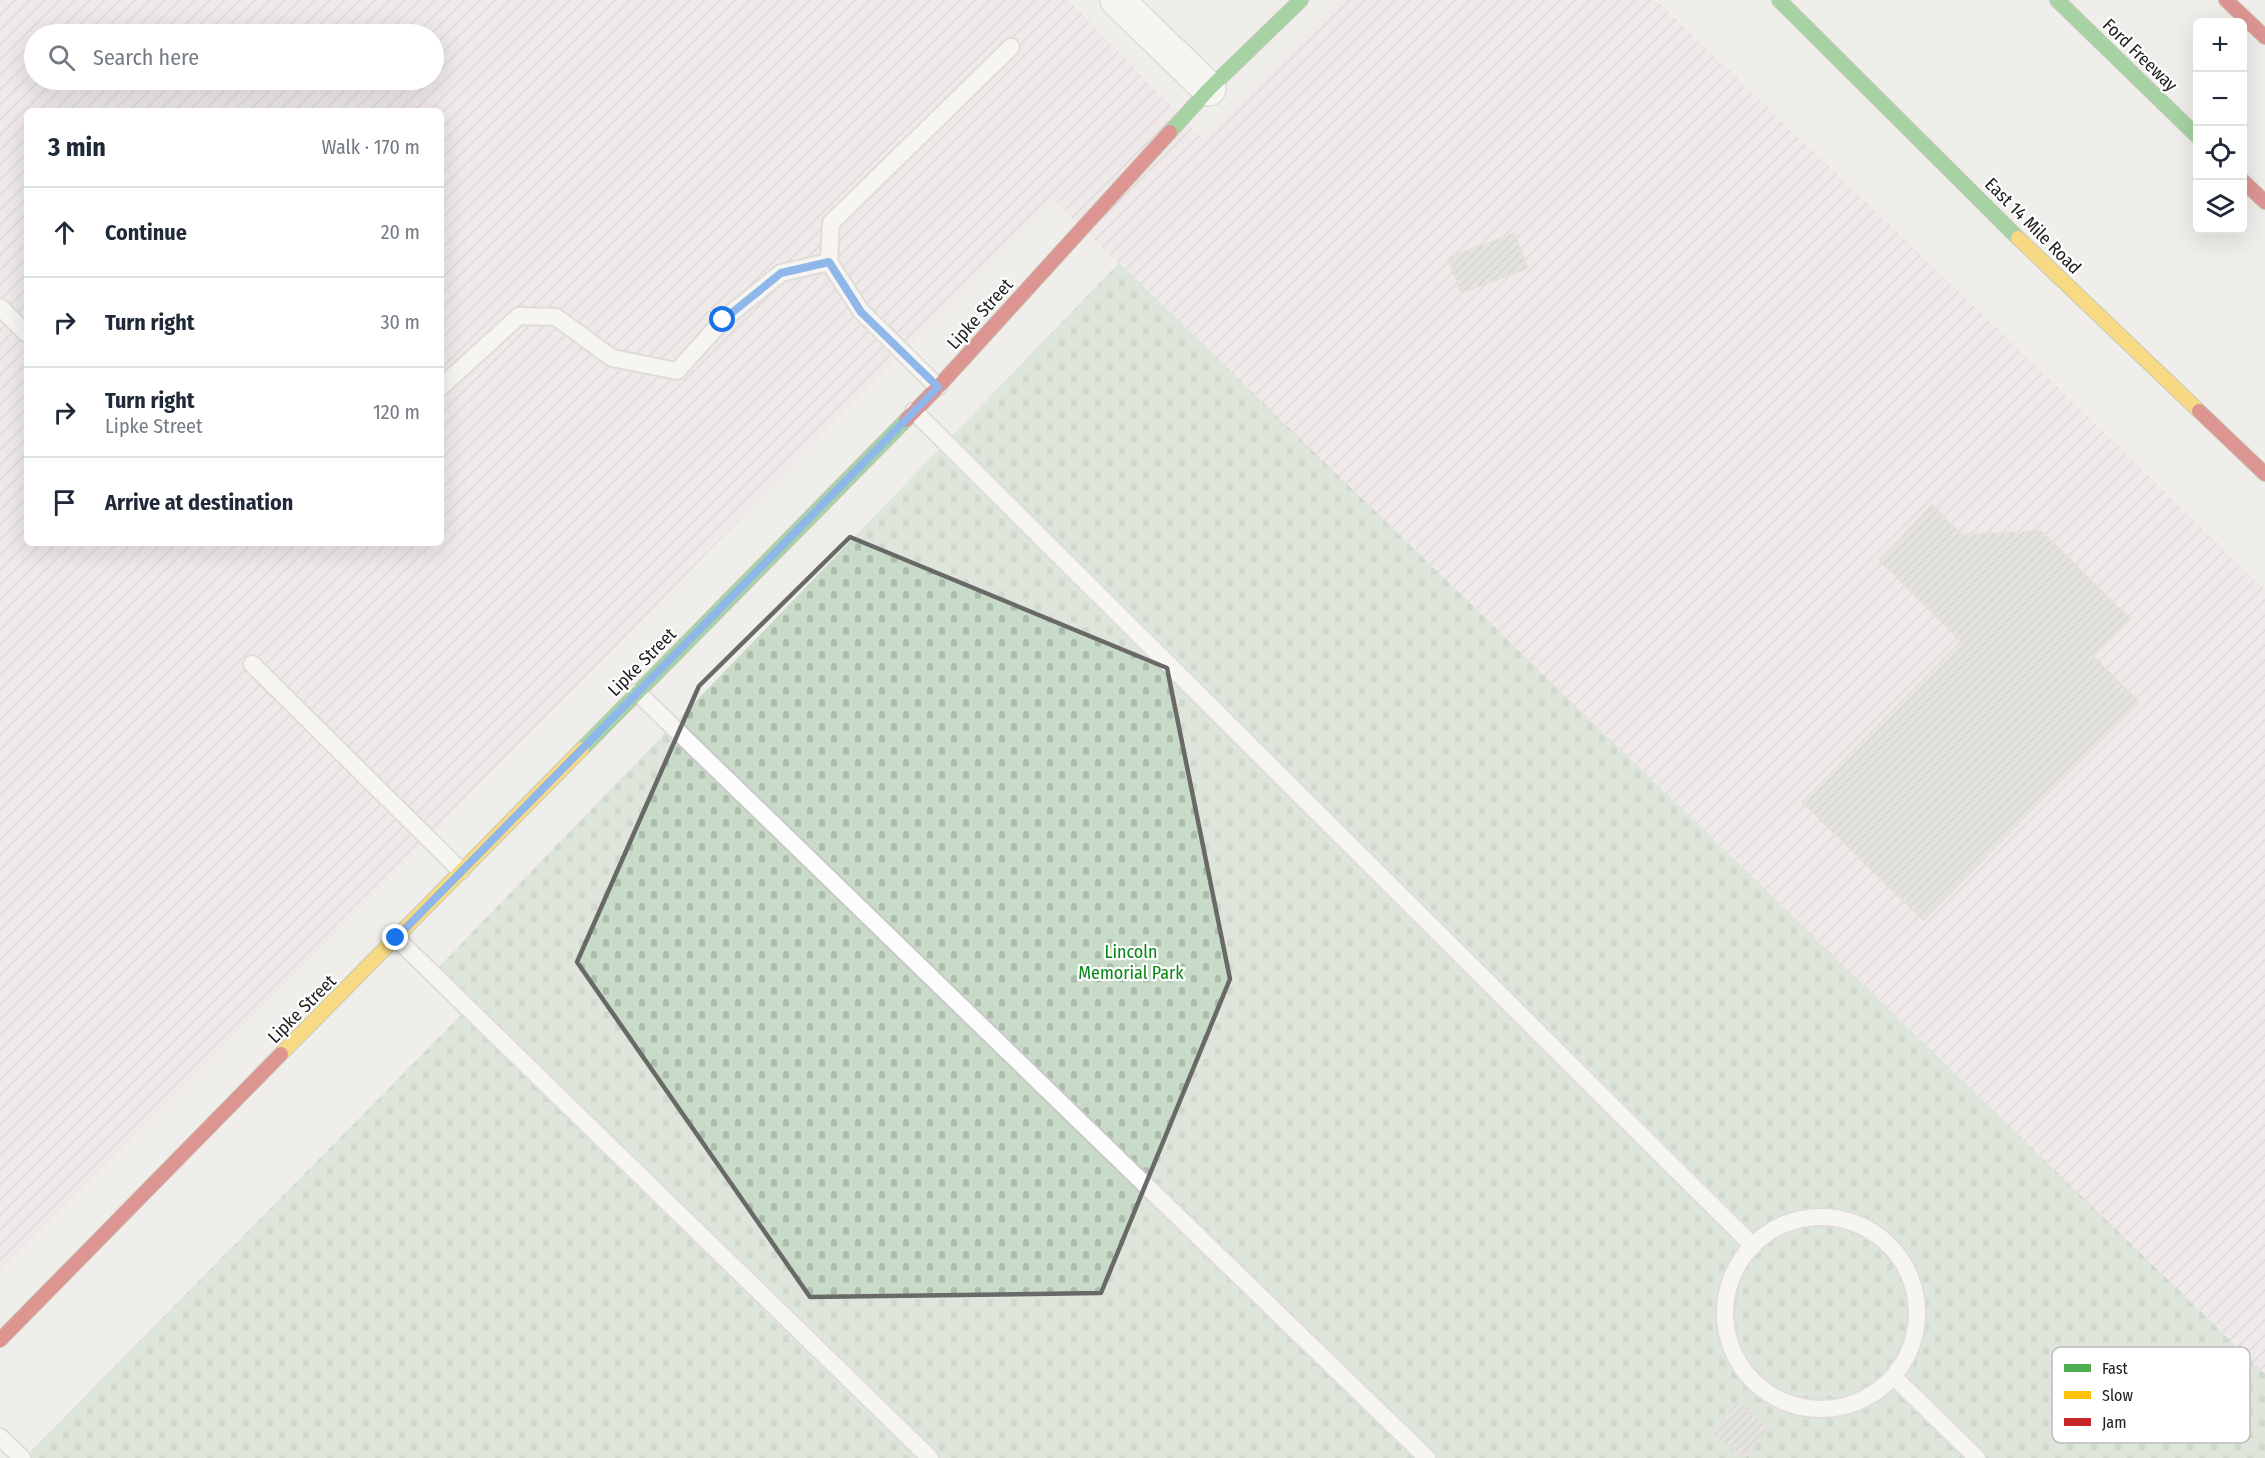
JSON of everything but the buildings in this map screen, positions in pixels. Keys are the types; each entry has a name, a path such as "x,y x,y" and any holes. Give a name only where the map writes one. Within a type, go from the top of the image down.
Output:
{"main road":[{"name":"Lipke Street","path":"0,1341 938,387 1209,89 1301,0"},
{"name":"East 14 Mile Road","path":"1779,0 2033,253 2265,474"},
{"name":"Ford Freeway","path":"2057,0 2193,132"},
{"path":"2226,0 2265,38"},
{"path":"2247,185 2265,202"}],"street":[{"path":"1117,0 1209,89"}],"lane":[{"path":"938,387 861,312 829,262 831,224 1011,47"},
{"path":"444,384 519,316 556,317 612,357 676,371 723,320 781,273 829,262"},
{"path":"0,307 24,331"},
{"path":"914,411 1753,1246"},
{"path":"252,664 461,871"},
{"path":"638,692 1426,1458"},
{"path":"396,938 930,1458"},
{"path":"1830,1216 1861,1224 1888,1244 1914,1287 1918,1320 1914,1339 1895,1378 1865,1399 1849,1406 1816,1410 1798,1407 1768,1394 1748,1377 1731,1348 1724,1315 1728,1286 1742,1256 1753,1246 1773,1229 1797,1219 1830,1216"},
{"path":"1895,1378 1977,1458"},
{"path":"0,1437 22,1458"}],"highlighted area":[{"path":"850,537 1167,668 1230,979 1101,1293 810,1297 577,962 699,686"}],"shaded area":[{"path":"0,0 1068,0 1203,139 1341,0 1656,0 2265,590 2265,1374 2250,1359 2250,1347 2237,1347 1052,199 651,611 0,1273"}],"green space":[{"name":"Lincoln Memorial Park","path":"1119,263 2237,1347 2052,1347 2052,1443 2250,1443 2250,1359 2265,1374 2265,1458 24,1458 470,1006 435,971"}],"traffic: fast":[{"path":"1170,132 1209,89 1301,0"},
{"path":"1779,0 2018,238"},
{"path":"2057,0 2193,132"},
{"path":"582,749 906,420"}],"traffic: slow":[{"path":"2018,238 2199,411"},
{"path":"281,1054 582,749"}],"traffic: jam":[{"path":"2226,0 2265,37"},
{"path":"906,420 1170,132"},
{"path":"2247,185 2265,202"},
{"path":"2199,411 2265,474"},
{"path":"0,1340 281,1054"}],"route":[{"path":"396,938 938,387 861,312 829,262 781,273 723,320"}]}
